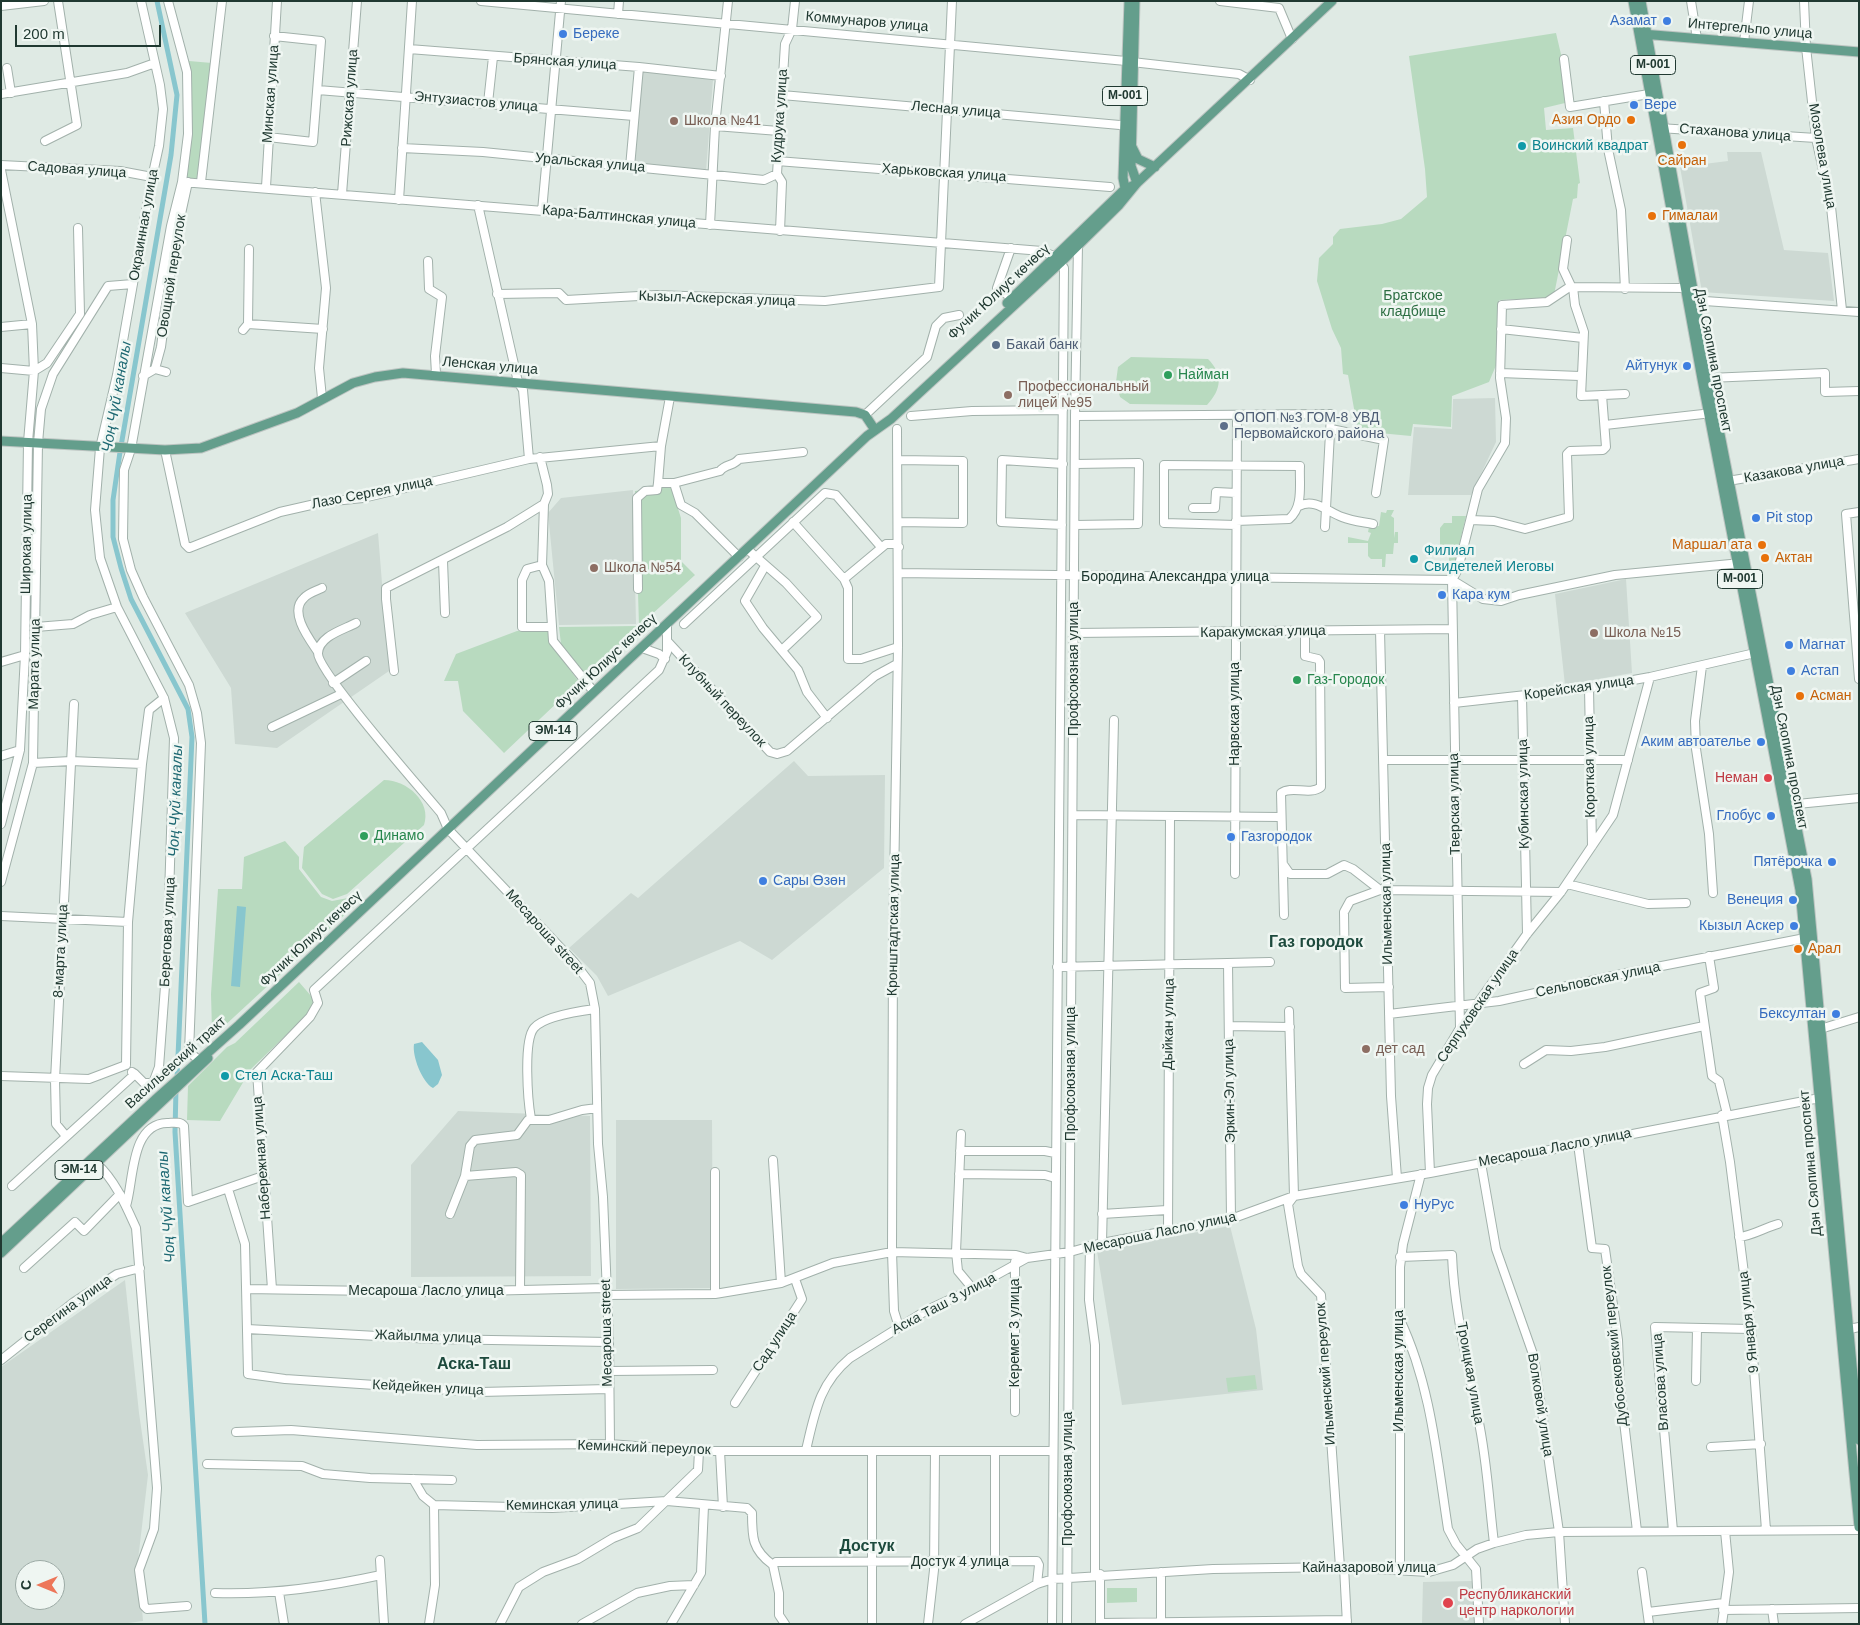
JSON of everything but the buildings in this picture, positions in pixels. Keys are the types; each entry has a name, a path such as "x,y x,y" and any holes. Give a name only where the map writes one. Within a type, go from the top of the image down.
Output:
{"main road":[{"name":"М-001","path":"1126,193 1129,61 1128,1"},
{"name":"М-001","path":"1129,61 1135,1"},
{"name":"Фучик Юлиус көчөсү","path":"239,1025 875,430 891,419 1136,183 1250,80 1332,1"},
{"name":"Дэн Сяопина проспект","path":"1633,1 1643,34 1685,288 1691,300 1709,378 1712,413 1728,481 1788,805 1817,1030"},
{"name":"Дэн Сяопина проспект","path":"1641,1 1649,94 1659,128 1712,413 1743,564 1755,653 1806,879 1817,1030 1845,1330 1859,1528"},
{"name":"Интергельпо улица","path":"1643,34 1859,52"},
{"name":"М-001","path":"1127,125 1131,144 1131,172 1136,183"},
{"path":"1131,144 1138,159 1155,167"},
{"name":"Фучик Юлиус көчөсү","path":"883,423 887,415 1012,298 1078,245 1126,193"},
{"name":"Ленская улица","path":"1,441 129,449 201,448 218,444 298,413 322,398 353,383 375,377 403,373 436,374 670,397 856,412 865,415"},
{"path":"865,415 875,430"},
{"name":"Васильевский тракт","path":"1,1243 156,1098 194,1067 239,1025"},
{"name":"Васильевский тракт","path":"1,1253 156,1108 194,1067 239,1025"},
{"name":"Дэн Сяопина проспект","path":"1845,1330 1859,1440"}],"street":[{"path":"1,6 44,1"},
{"path":"45,141 77,125 58,1"},
{"name":"Окраинная улица","path":"101,448 118,375 159,146 162,109 155,63 141,1"},
{"path":"168,1 187,72 188,134 185,182 171,226 124,470 123,539 131,570 189,685 197,713 201,743 189,1052 194,1067"},
{"path":"201,182 222,1"},
{"name":"Минская улица","path":"266,187 277,1"},
{"name":"Рижская улица","path":"342,194 357,1"},
{"path":"399,200 412,1"},
{"name":"Коммунаров улица","path":"481,1 561,5 618,14 950,43 1129,61 1239,74 1250,80"},
{"path":"618,14 619,1"},
{"path":"710,226 711,175 728,1"},
{"name":"Кудрука улица","path":"780,231 782,182 776,174 785,44 792,30 795,1"},
{"path":"941,242 952,1"},
{"path":"1220,1 1279,5 1292,39"},
{"path":"1691,1 1697,38"},
{"path":"1744,42 1748,1"},
{"name":"Мозолева улица","path":"1804,1 1806,47 1816,138 1831,207 1842,310"},
{"path":"542,211 561,5"},
{"path":"268,137 313,142 321,41 274,36"},
{"name":"Брянская улица","path":"409,49 639,67 721,76"},
{"path":"488,103 493,57"},
{"path":"1564,59 1570,107 1649,94"},
{"path":"1,94 127,73 155,63"},
{"path":"630,167 639,67"},
{"path":"7,68 11,93"},
{"name":"Энтузиастов улица","path":"318,90 634,116"},
{"name":"Лесная улица","path":"782,95 1127,125"},
{"path":"1604,101 1608,148 1621,210 1625,289"},
{"path":"715,126 779,131"},
{"name":"Стаханова улица","path":"1659,128 1816,138"},
{"name":"Уральская улица","path":"402,148 483,152 546,160 764,180 776,174"},
{"name":"Харьковская улица","path":"777,161 1110,187"},
{"name":"Садовая улица","path":"1,165 120,171 152,178"},
{"path":"1,170 32,324 34,372 33,442"},
{"name":"Кара-Балтинская улица","path":"185,182 266,187 399,200 478,204 710,226 1012,248 1042,251 1058,260"},
{"name":"Овощной переулок","path":"155,369 161,347 174,246 185,182"},
{"path":"316,192 326,288 319,368 322,398"},
{"path":"478,204 518,382 523,390 529,458"},
{"path":"1,368 34,372 47,363 80,314 78,228"},
{"path":"1567,240 1563,269 1572,286 1575,305 1583,325 1580,376 1581,396 1625,394"},
{"name":"Кызыл-Аскерская улица","path":"497,294 559,293 566,300 658,296 793,302 825,301 939,287 941,242"},
{"name":"Профсоюзная улица","path":"1067,1624 1075,416 1078,245"},
{"path":"1012,248 997,288 1012,298"},
{"path":"250,249 245,327 323,329"},
{"name":"Профсоюзная улица","path":"1052,1624 1056,967 1065,277 1058,260"},
{"path":"428,261 429,289 442,297 435,356 436,374"},
{"path":"33,442 41,409 53,374 108,286 133,284"},
{"path":"1685,288 1625,289 1572,286 1547,302 1502,305 1500,373 1506,418 1505,443 1478,489 1458,569 1452,580 1483,599 1501,601 1518,595 1615,575 1743,564"},
{"path":"1691,300 1859,312"},
{"path":"865,415 927,357 936,326 944,318 959,314"},
{"path":"1,327 32,324"},
{"path":"1502,329 1583,338"},
{"path":"143,376 155,369 166,372"},
{"path":"1500,373 1580,376"},
{"path":"1709,378 1825,373 1825,392 1859,391"},
{"path":"1471,520 1494,521 1526,529 1569,517 1567,454 1570,451 1603,450 1606,447 1602,395"},
{"path":"638,589 637,498 644,491 657,490 670,397"},
{"path":"911,416 972,411 1063,410"},
{"path":"1605,425 1712,413"},
{"path":"1075,416 1331,414 1328,510 1325,527"},
{"name":"Нарвская улица","path":"1235,874 1237,415"},
{"name":"Кронштадтская улица","path":"897,429 899,547 893,946 892,1252 894,1311 899,1327"},
{"path":"1331,429 1384,440 1376,493"},
{"name":"Марата улица","path":"1,882 33,763 36,627 33,442"},
{"name":"Широкая улица","path":"1,824 20,750 33,442"},
{"name":"Лазо Сергея улица","path":"165,450 186,544 189,548 280,512 324,502 362,498 529,458 662,446"},
{"name":"Береговая улица","path":"101,448 95,510 100,558 114,608 164,698 174,738 164,1009 155,1081 153,1083 144,1083 135,1074"},
{"path":"658,483 674,483 720,471 722,468 736,463 739,459 803,452"},
{"path":"540,457 548,494 544,504 542,566 549,581 553,641 594,692"},
{"name":"Казакова улица","path":"1728,481 1859,459"},
{"path":"899,460 964,461 963,523 899,522"},
{"path":"1062,525 1001,522 1002,460 1063,464"},
{"path":"1075,464 1138,463 1138,524 1075,525"},
{"path":"1164,465 1300,466 1298,506 1295,514 1289,519 1236,523 1164,523 1164,465"},
{"path":"674,483 681,505 695,513 739,557"},
{"path":"1193,508 1215,508 1216,492 1236,492"},
{"path":"684,624 825,493 836,495 881,547"},
{"path":"394,671 386,588 508,527 544,504"},
{"path":"1298,506 1309,504 1346,518 1373,524"},
{"path":"1859,512 1846,514 1859,679"},
{"path":"793,522 844,579 848,588 848,659 861,659 898,647"},
{"path":"844,579 881,547 890,542 899,547"},
{"path":"748,549 786,583 818,616 782,650"},
{"path":"442,561 445,613"},
{"path":"542,566 527,569 522,580 522,627 552,628"},
{"path":"766,566 745,601 763,628 798,670 807,692 827,718"},
{"name":"Бородина Александра улица","path":"898,573 1075,577 1452,580"},
{"name":"Тверская улица","path":"1452,580 1460,1028"},
{"name":"Месароша street","path":"322,588 304,598 300,603 299,613 302,629 318,652 319,660 333,683 441,813 448,829 574,962 590,983 595,1009 609,1342 610,1444"},
{"path":"36,627 73,624 90,615 114,608"},
{"path":"318,652 325,640 356,624"},
{"path":"468,849 659,670 665,659 668,642 667,624"},
{"name":"Каракумская улица","path":"1074,633 1452,629"},
{"name":"Ильменская улица","path":"1380,630 1383,890 1389,988 1391,1096 1397,1178"},
{"path":"1284,915 1280,817 1282,791 1314,791 1321,787 1320,662 1318,659 1306,657 1305,631"},
{"name":"Клубный переулок","path":"668,642 770,752 777,754 787,751 875,676 897,664"},
{"path":"642,648 659,654 665,659"},
{"name":"Корейская улица","path":"1454,703 1589,688 1650,677 1755,653"},
{"path":"1,662 25,655"},
{"path":"333,683 366,661"},
{"path":"1702,666 1696,721 1696,748 1709,834 1713,893"},
{"name":"Серпуховская улица","path":"1430,1173 1428,1088 1432,1075 1460,1028 1527,934 1567,884 1613,815 1650,677"},
{"name":"Короткая улица","path":"1589,688 1592,846"},
{"path":"272,727 341,694"},
{"name":"Кубинская улица","path":"1522,696 1527,934"},
{"path":"12,1186 135,1074 126,1065 128,922 142,764 149,710 164,698"},
{"path":"71,761 74,704"},
{"path":"1102,1243 1110,965 1114,720"},
{"path":"1,756 20,750"},
{"path":"1383,760 1628,760"},
{"path":"33,763 71,761 142,764"},
{"name":"8-марта улица","path":"66,1136 56,1124 55,1080 71,761"},
{"path":"1788,805 1859,798"},
{"path":"1073,815 1280,817"},
{"name":"Дыйкан улица","path":"1168,1231 1170,816"},
{"name":"Набережная улица","path":"272,1290 257,1072 310,1018 318,1003 314,990 468,849"},
{"path":"1283,864 1290,874 1298,875 1327,874 1340,866 1348,866 1383,890"},
{"path":"1567,884 1648,904 1686,904"},
{"path":"1389,988 1345,988 1344,912 1350,901 1383,890 1561,892"},
{"path":"1,916 128,922"},
{"name":"Сельповская улица","path":"1389,1014 1499,1001 1709,956 1805,938"},
{"path":"1709,956 1714,988 1700,993 1712,1076 1718,1080 1724,1115"},
{"path":"1056,967 1270,962"},
{"name":"Эркин-Эл улица","path":"1228,963 1231,1220"},
{"path":"531,1119 527,1096 528,1042 532,1029 539,1024 565,1014 595,1009"},
{"name":"Ильменский переулок","path":"1289,1011 1294,1196 1288,1204 1298,1266 1301,1274 1320,1295 1347,1622"},
{"path":"1817,1030 1859,1017"},
{"path":"1229,1026 1290,1027"},
{"path":"1524,1064 1546,1050 1571,1051 1605,1047 1704,1026"},
{"path":"1,1076 55,1080 89,1079 126,1065"},
{"name":"Месароша Ласло улица","path":"246,1289 438,1292 520,1290 715,1294 781,1283 833,1263 892,1252 956,1252 1016,1255 1027,1258 1054,1252 1070,1252 1102,1243 1231,1220 1294,1196 1430,1173 1823,1097"},
{"path":"450,1214 465,1176 470,1146 475,1140 517,1135 528,1120 531,1119 550,1120 582,1110 598,1108"},
{"name":"9 Января улица","path":"1724,1115 1751,1329 1766,1530"},
{"path":"126,1206 131,1190 133,1159 141,1142 153,1125 159,1123 180,1123 184,1126 188,1202 264,1176"},
{"path":"961,1134 956,1252 958,1271 974,1289"},
{"name":"Дубосековский переулок","path":"1578,1144 1592,1248 1605,1249 1618,1340 1620,1388 1637,1531"},
{"path":"960,1151 1045,1151 1055,1153"},
{"path":"773,1160 781,1283"},
{"name":"Волковой улица","path":"1481,1163 1496,1249 1534,1357 1560,1532 1565,1624"},
{"path":"97,1164 104,1170 120,1194 136,1228 157,1488 154,1530 139,1570 144,1606 147,1609 187,1606"},
{"path":"465,1176 516,1172 521,1175 520,1290"},
{"path":"715,1172 715,1294"},
{"path":"959,1174 1045,1175 1055,1178"},
{"name":"Ильменская улица","path":"1400,1570 1400,1257 1421,1174"},
{"name":"Набережная улица","path":"228,1189 245,1244 248,1374"},
{"path":"24,1268 76,1222 84,1232 120,1194"},
{"path":"1102,1214 1167,1210"},
{"path":"1739,1238 1778,1224"},
{"path":"1090,1246 1089,1300 1095,1346 1097,1575 1100,1624 1347,1622"},
{"name":"Керемет 3 улица","path":"1015,1412 1016,1255"},
{"name":"Троицкая улица","path":"1400,1257 1452,1255 1453,1280 1469,1378 1479,1420 1494,1543"},
{"name":"Аска Таш 3 улица","path":"806,1450 817,1402 839,1367 927,1310 974,1289 1027,1258"},
{"name":"Серегина улица","path":"1,1360 74,1302 117,1274 140,1268"},
{"name":"Сад улица","path":"735,1403 802,1299 795,1279"},
{"path":"1399,1318 1418,1364 1427,1396 1448,1529 1476,1571 1478,1624"},
{"name":"Власова улица","path":"1673,1531 1655,1327 1751,1329"},
{"path":"1845,1330 1859,1327"},
{"path":"1696,1380 1697,1328"},
{"name":"Жайылма улица","path":"247,1329 433,1339 609,1342"},
{"path":"608,1372 713,1370"},
{"name":"Кейдейкен улица","path":"248,1374 285,1379 480,1392 609,1389"},
{"name":"Кеминский переулок","path":"236,1432 292,1430 477,1445 610,1444 699,1451 1053,1451"},
{"path":"1712,1447 1761,1444"},
{"path":"500,1624 520,1587 530,1578 578,1559 613,1538 638,1528 698,1470 699,1451"},
{"path":"720,1451 723,1506"},
{"path":"872,1451 872,1624"},
{"path":"995,1562 996,1451"},
{"path":"928,1624 934,1562 935,1452"},
{"path":"207,1464 302,1466 323,1474 370,1478 452,1480"},
{"path":"413,1479 423,1496 434,1505 435,1585 429,1624"},
{"name":"Кеминская улица","path":"434,1505 552,1508 667,1501 750,1510 752,1512 752,1536 758,1552 772,1565"},
{"path":"671,1624 701,1573 704,1506"},
{"name":"Кайназаровой улица","path":"965,1624 1038,1584 1068,1577 1161,1572 1342,1567 1429,1572 1442,1570 1465,1556 1494,1543 1526,1535 1560,1532 1859,1528"},
{"path":"1722,1624 1729,1572 1725,1531"},
{"path":"380,1560 384,1624"},
{"name":"Достук 4 улица","path":"772,1565 776,1562 1037,1561 1039,1565 1038,1584"},
{"path":"772,1565 779,1593 779,1615 785,1624"},
{"path":"1161,1572 1161,1623"},
{"path":"1642,1572 1649,1624"},
{"path":"215,1593 279,1592 331,1586 382,1575"},
{"path":"582,1624 637,1593 670,1586 694,1585"},
{"path":"279,1592 284,1624"},
{"path":"1648,1612 1724,1606 1772,1609 1859,1608"},
{"path":"1772,1609 1774,1624"}],"shaded area":[{"name":"Школа №41","path":"643,71 713,80 706,171 633,162"},
{"path":"1727,152 1761,152 1784,250 1828,253 1834,301 1702,292 1680,167 1728,161"},
{"path":"1495,398 1496,442 1471,495 1408,495 1414,427 1452,429 1453,399"},
{"name":"Школа №54","path":"633,490 636,624 559,625 548,513 561,498"},
{"path":"378,533 389,671 277,748 235,744 231,688 185,613"},
{"name":"Школа №15","path":"1626,579 1632,673 1565,685 1555,594"},
{"name":"Сары Өзөн","path":"794,761 808,776 885,775 884,868 772,960 740,941 608,996 597,976 569,948 631,893 638,898"},
{"path":"458,1111 590,1116 591,1276 411,1277 411,1165"},
{"path":"616,1120 712,1120 713,1288 616,1289"},
{"path":"1230,1226 1256,1329 1263,1390 1122,1405 1097,1251"},
{"path":"125,1280 139,1413 148,1475 138,1560 143,1621 121,1624 1,1624 1,1367"},
{"name":"Республиканский центр наркологии","path":"1473,1581 1475,1624 1422,1624 1423,1582"}],"green space":[{"name":"Братское кладбище","path":"1556,33 1563,63 1565,103 1544,108 1546,130 1573,128 1580,183 1578,184 1577,198 1573,199 1554,295 1549,298 1499,300 1497,363 1489,382 1452,396 1451,427 1413,424 1411,436 1358,431 1348,375 1343,374 1341,348 1332,329 1317,281 1319,258 1333,244 1333,237 1340,229 1382,224 1401,219 1427,197 1425,169 1409,56"},
{"path":"189,61 212,63 199,179 185,179 191,134"},
{"name":"Найман","path":"1131,357 1208,359 1218,376 1219,382 1216,393 1207,405 1130,404 1120,397 1116,382 1118,367"},
{"path":"671,487 681,518 681,561 695,575 639,626 635,491"},
{"path":"1387,510 1394,510 1391,516 1394,518 1394,538 1395,532 1398,532 1398,543 1394,543 1393,554 1386,554 1385,567 1382,567 1382,559 1371,559 1368,556 1368,543 1348,543 1348,537 1368,541 1371,533 1368,532 1369,527 1379,526 1381,512 1386,513"},
{"path":"1452,516 1466,516 1453,571 1440,572 1441,564 1449,563 1449,557 1440,554 1444,548 1440,548 1440,528 1444,523 1452,523"},
{"path":"636,626 638,628 587,676 561,644 559,627"},
{"path":"550,630 550,643 579,682 504,753 463,711 458,681 444,681 456,654 517,631"},
{"name":"Динамо","path":"384,780 401,784 416,794 424,808 426,816 424,825 347,894 333,899 322,894 302,868 304,847"},
{"path":"285,841 299,857 299,869 321,897 332,901 348,898 354,906 221,1029 212,1030 211,994 218,889 242,889 244,857"},
{"path":"299,982 318,1004 251,1069 220,1121 187,1120 188,1086 227,1047 235,1043"},
{"path":"1255,1375 1257,1389 1228,1392 1226,1378"},
{"path":"1107,1588 1137,1588 1137,1602 1107,1603"}],"water":[{"path":"237,906 246,907 240,987 231,986"},
{"path":"422,1042 438,1060 442,1075 438,1084 433,1088 422,1075 415,1055 414,1044"}],"waterway":[{"name":"Чоң Чүй каналы","path":"157,1 177,95 171,155 113,500 113,537 131,599 188,709 192,737 177,1079"},
{"name":"Чоң Чүй каналы","path":"176,1088 175,1132 205,1624"}],"place":[{"name":"Азамат","path":"1667,21"},
{"name":"Береке","path":"563,34"},
{"name":"Вере","path":"1634,105"},
{"name":"Азия Ордо","path":"1631,120"},
{"name":"Школа №41","path":"674,121"},
{"name":"Сайран","path":"1682,145"},
{"name":"Воинский квадрат","path":"1522,146"},
{"name":"Гималаи","path":"1652,216"},
{"name":"Бакай банк","path":"996,345"},
{"name":"Айтунук","path":"1687,366"},
{"name":"Найман","path":"1168,375"},
{"name":"Профессиональный лицей №95","path":"1008,395"},
{"name":"ОПОП №3 ГОМ-8 УВД Первомайского района","path":"1224,426"},
{"name":"Pit stop","path":"1756,518"},
{"name":"Маршал ата","path":"1762,545"},
{"name":"Актан","path":"1765,558"},
{"name":"Филиал Свидетелей Иеговы","path":"1414,559"},
{"name":"Школа №54","path":"594,568"},
{"name":"Кара кум","path":"1442,595"},
{"name":"Школа №15","path":"1594,633"},
{"name":"Магнат","path":"1789,645"},
{"name":"Астап","path":"1791,671"},
{"name":"Газ-Городок","path":"1297,680"},
{"name":"Асман","path":"1800,696"},
{"name":"Аким автоателье","path":"1761,742"},
{"name":"Неман","path":"1768,778"},
{"name":"Глобус","path":"1771,816"},
{"name":"Динамо","path":"364,836"},
{"name":"Газгородок","path":"1231,837"},
{"name":"Пятёрочка","path":"1832,862"},
{"name":"Сары Өзөн","path":"763,881"},
{"name":"Венеция","path":"1793,900"},
{"name":"Кызыл Аскер","path":"1794,926"},
{"name":"Арал","path":"1798,949"},
{"name":"Бексултан","path":"1836,1014"},
{"name":"дет сад","path":"1366,1049"},
{"name":"Стел Аска-Таш","path":"225,1076"},
{"name":"НуРус","path":"1404,1205"},
{"name":"Республиканский центр наркологии","path":"1448,1603"}],"district":[{"name":"Газ городок","path":"1316,943"},
{"name":"Аска-Таш","path":"474,1365"},
{"name":"Достук","path":"867,1547"}]}
